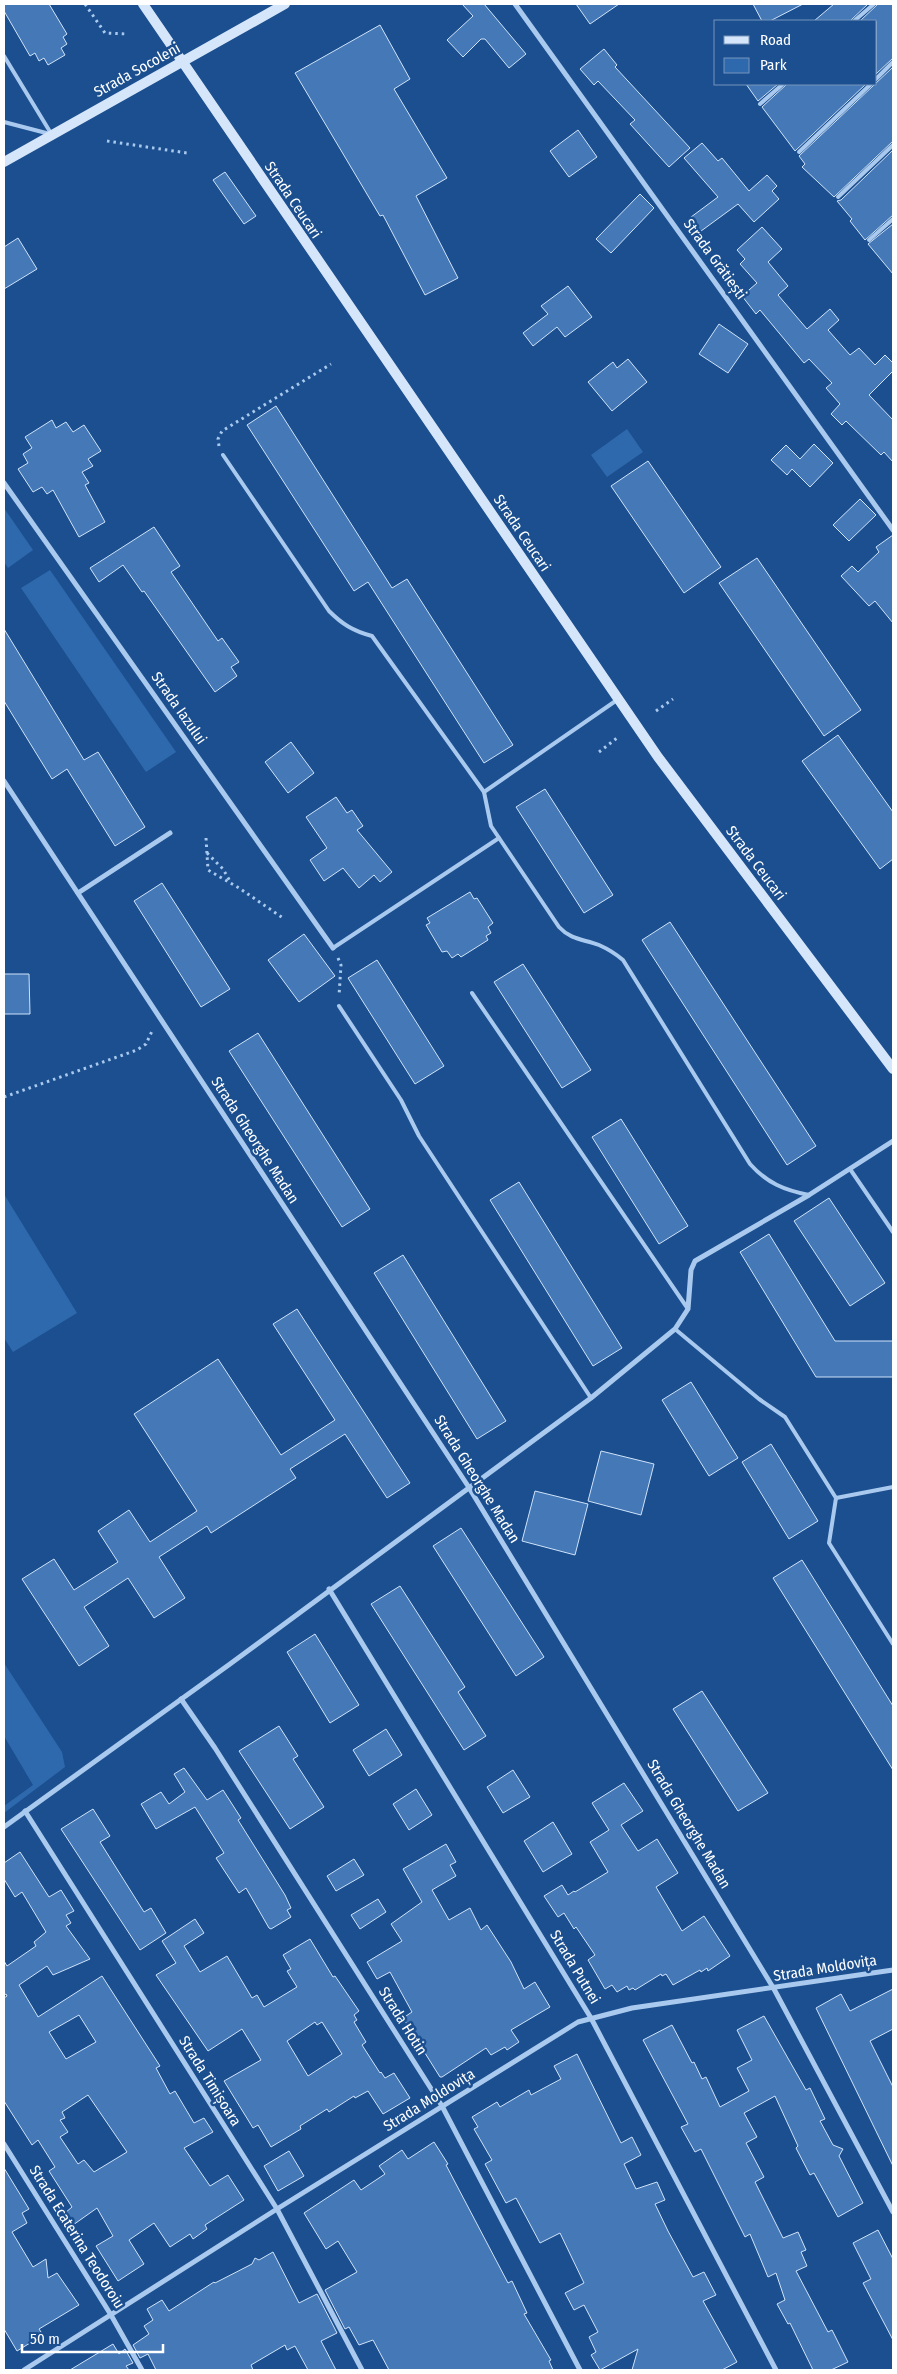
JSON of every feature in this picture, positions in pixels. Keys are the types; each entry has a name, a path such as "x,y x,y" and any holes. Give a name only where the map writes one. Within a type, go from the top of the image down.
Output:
{"street":[{"name":"Strada Ceucari","path":"143,4 618,700 893,1069"},
{"name":"Strada Socoleni","path":"4,162 285,4"},
{"name":"Strada Grătiești","path":"515,4 893,530"},
{"name":"Strada Iazului","path":"4,483 333,948"},
{"name":"Strada Gheorghe Madan","path":"4,780 468,1486 774,1989 893,2212"},
{"path":"78,893 170,833"},
{"path":"4,1827 181,1699 468,1486 591,1398 675,1328 688,1309 690,1270 695,1261 809,1195 893,1142"},
{"name":"Strada Putnei","path":"329,1589 591,2018 776,2370"},
{"name":"Strada Hotin","path":"181,1699 215,1748 442,2106 580,2370"},
{"name":"Strada Timișoara","path":"25,1811 277,2209 362,2370"},
{"name":"Strada Moldovița","path":"24,2370 277,2209 578,2022 632,2008 774,1989 893,1970"},
{"name":"Strada Ecaterina Teodoroiu","path":"4,2144 111,2315 142,2370"}],"lane":[{"path":"855,20 874,4"},
{"path":"4,56 52,135"},
{"path":"877,78 893,62"},
{"path":"760,104 782,85"},
{"path":"799,152 870,85"},
{"path":"4,122 52,135"},
{"path":"838,197 893,145"},
{"path":"869,240 893,219"},
{"path":"223,455 328,611 342,624 355,632 372,636 484,792 491,826 566,934 573,939 598,945 612,951 623,960 750,1164 787,1191 809,1195"},
{"path":"484,792 618,700"},
{"path":"333,948 499,838"},
{"path":"472,994 688,1309"},
{"path":"339,1006 401,1100 419,1136 591,1398"},
{"path":"850,1169 893,1232"},
{"path":"675,1328 759,1399 785,1417 836,1498 829,1543 893,1644"},
{"path":"836,1498 893,1487"}],"path":[{"path":"85,4 105,33 128,34"},
{"path":"107,141 187,153"},
{"path":"223,455 219,448 218,439 222,431 331,364"},
{"path":"656,711 673,699"},
{"path":"599,752 618,738"},
{"path":"206,838 208,870 283,918"},
{"path":"206,853 223,868 232,884"},
{"path":"333,948 342,965 339,1006"},
{"path":"4,1097 137,1050 146,1044 160,1018"}],"green space":[{"path":"627,429 643,452 607,477 591,455"},
{"path":"4,508 33,550 8,568 4,562"},
{"path":"50,570 176,752 146,772 21,588"},
{"path":"4,1194 77,1313 13,1352 4,1338"},
{"path":"4,1663 62,1752 65,1767 4,1813 4,1806 33,1785 4,1736"}],"building":[{"path":"4,4 49,4 67,34 63,37 67,44 61,48 65,55 48,65 44,58 39,61 35,53 30,56 4,11"},
{"path":"462,4 484,4 526,54 509,68 485,39 481,39 463,57 447,40 473,16"},
{"path":"576,4 619,4 590,24"},
{"path":"753,4 803,4 772,20 761,20"},
{"path":"834,4 868,4 851,20 815,20"},
{"path":"878,4 893,4 893,58 877,73 877,20 861,20"},
{"path":"380,25 410,79 394,89 447,178 416,196 458,278 425,295 383,215 380,216 295,73"},
{"path":"604,49 617,65 615,67 690,148 669,167 630,124 635,120 598,81 594,85 580,69"},
{"path":"893,67 893,141 834,197 802,167 805,164 799,156 874,85 877,85 877,82"},
{"path":"747,85 777,85 758,101"},
{"path":"786,85 865,85 795,151 762,107"},
{"path":"578,130 597,157 569,177 550,151"},
{"path":"702,143 718,161 722,158 749,191 767,175 777,186 772,191 779,199 754,222 738,204 697,234 687,220 718,197 684,158"},
{"path":"893,150 893,215 865,240 850,221 852,219 837,201 841,200"},
{"path":"225,172 256,216 244,224 213,180"},
{"path":"640,194 654,208 611,253 596,239"},
{"path":"893,224 893,274 868,244"},
{"path":"762,227 782,249 768,262 788,286 778,295 807,329 830,309 839,320 828,330 850,355 859,348 875,365 885,355 893,363 893,371 869,395 893,420 893,462 884,452 881,455 846,421 842,425 831,414 840,404 826,388 832,383 809,359 804,363 760,310 756,314 742,296 757,283 740,264 745,259 737,250"},
{"path":"18,238 37,269 4,289 4,247"},
{"path":"568,286 592,317 565,337 557,327 533,346 523,333 548,314 541,306"},
{"path":"719,324 748,344 728,373 699,354"},
{"path":"628,359 647,382 612,411 588,382 613,362 617,368"},
{"path":"276,406 392,588 407,579 513,745 484,763 368,582 354,591 247,425"},
{"path":"52,420 56,428 66,422 73,432 84,425 101,451 88,459 93,466 82,472 89,483 85,485 105,522 79,537 53,490 47,494 42,487 33,492 18,469 28,463 23,454 32,448 25,437"},
{"path":"814,444 833,463 810,487 792,469 787,475 771,460 786,445 800,459"},
{"path":"648,461 721,567 684,593 611,486"},
{"path":"860,499 876,515 849,541 833,525"},
{"path":"154,527 180,566 171,572 218,641 222,638 239,662 231,667 237,676 215,692 144,591 142,592 123,565 99,582 90,568"},
{"path":"893,535 893,623 875,601 869,606 841,576 852,566 858,572 879,552 876,547"},
{"path":"757,558 861,710 824,736 719,583"},
{"path":"4,629 84,760 98,752 145,827 115,846 67,769 52,779 4,701"},
{"path":"838,735 893,812 893,859 880,869 802,761"},
{"path":"291,742 314,773 288,793 265,762"},
{"path":"545,789 613,895 584,913 516,807"},
{"path":"336,797 347,813 352,810 363,826 357,830 392,872 380,882 374,875 359,888 343,868 324,881 310,860 327,848 306,817"},
{"path":"162,883 230,989 201,1007 134,901"},
{"path":"470,892 474,899 477,898 493,923 488,927 491,933 486,936 488,940 461,957 458,954 452,958 447,951 442,952 426,925 430,923 427,918"},
{"path":"670,922 816,1146 787,1165 642,940"},
{"path":"304,934 335,976 299,1002 268,960"},
{"path":"377,960 444,1066 415,1084 348,978"},
{"path":"523,964 591,1070 562,1088 494,982"},
{"path":"4,974 29,974 30,1014 4,1014"},
{"path":"258,1033 370,1209 342,1227 229,1051"},
{"path":"621,1119 688,1226 659,1244 592,1137"},
{"path":"519,1182 622,1348 593,1366 490,1200"},
{"path":"829,1198 885,1283 850,1306 794,1221"},
{"path":"769,1234 835,1341 893,1341 893,1377 816,1377 740,1252"},
{"path":"403,1255 506,1421 477,1439 374,1273"},
{"path":"297,1309 410,1483 387,1498 345,1434 290,1469 296,1478 211,1533 207,1526 159,1557 185,1598 154,1618 128,1578 84,1607 109,1646 79,1666 22,1579 54,1559 74,1590 118,1562 98,1531 129,1510 150,1542 197,1511 134,1414 218,1359 281,1455 335,1420 273,1324"},
{"path":"691,1382 738,1458 709,1476 662,1400"},
{"path":"771,1444 818,1521 789,1539 742,1462"},
{"path":"601,1451 654,1464 641,1515 588,1501"},
{"path":"535,1491 588,1504 575,1555 522,1541"},
{"path":"461,1528 544,1657 516,1676 433,1546"},
{"path":"802,1560 893,1706 893,1770 773,1578"},
{"path":"400,1586 465,1687 458,1692 486,1736 464,1750 371,1604"},
{"path":"315,1634 359,1705 330,1723 287,1652"},
{"path":"702,1691 768,1793 738,1811 673,1709"},
{"path":"279,1726 298,1756 293,1759 324,1807 290,1829 239,1751"},
{"path":"386,1729 402,1755 369,1776 353,1750"},
{"path":"184,1768 207,1800 223,1790 241,1818 238,1820 285,1895 291,1908 287,1910 291,1917 271,1929 269,1928 246,1888 239,1893 216,1858 224,1853 195,1807 156,1829 141,1804 161,1792 169,1804 185,1792 174,1774"},
{"path":"513,1770 530,1797 503,1813 487,1787"},
{"path":"624,1783 643,1811 621,1825 638,1851 657,1839 678,1873 656,1887 682,1931 704,1916 730,1956 708,1971 707,1968 701,1972 700,1970 673,1985 666,1974 662,1976 661,1974 635,1990 633,1988 629,1990 627,1986 617,1992 612,1985 605,1989 588,1960 595,1955 564,1913 558,1917 544,1896 562,1885 568,1895 608,1872 590,1842 609,1830 592,1803"},
{"path":"416,1789 432,1815 409,1830 393,1804"},
{"path":"93,1809 110,1836 100,1842 144,1912 151,1908 166,1933 140,1950 61,1829"},
{"path":"553,1822 572,1854 543,1872 524,1841"},
{"path":"446,1844 456,1862 450,1865 456,1876 432,1890 449,1920 470,1908 481,1930 487,1925 511,1962 524,1989 535,1982 550,2007 511,2030 519,2042 507,2050 505,2047 491,2055 486,2048 440,2077 403,2018 412,2012 390,1972 377,1979 367,1962 402,1941 391,1924 422,1902 403,1869"},
{"path":"20,1852 49,1897 61,1890 74,1911 66,1915 71,1923 66,1926 90,1959 53,1975 47,1966 19,1985 38,2017 102,1976 160,2066 156,2068 170,2094 175,2091 194,2123 204,2118 213,2132 184,2148 210,2186 228,2175 244,2200 205,2225 207,2229 193,2239 190,2234 170,2247 154,2223 129,2240 144,2264 118,2281 96,2246 113,2236 97,2208 73,2225 65,2213 72,2207 49,2171 55,2167 38,2140 32,2145 4,2101 4,1998 7,1996 6,1994 4,1995 4,1961 7,1966 36,1946 34,1942 46,1932 22,1892 15,1897 4,1879 4,1863","holes":["79,2015 96,2042 66,2059 49,2032","88,2095 127,2152 94,2172 84,2160 78,2164 60,2137 68,2132 60,2120 65,2118 62,2112"]},
{"path":"354,1859 364,1875 336,1891 327,1876"},
{"path":"378,1899 386,1912 360,1929 351,1915"},
{"path":"195,1919 204,1933 184,1946 200,1972 227,1956 252,1998 257,1995 264,2007 297,1987 287,1971 291,1969 283,1955 310,1939 333,1977 335,1976 359,2011 354,2015 357,2020 354,2022 366,2042 362,2045 380,2073 385,2078 394,2073 410,2098 383,2114 368,2091 355,2098 354,2096 329,2112 327,2109 300,2126 301,2129 271,2147 258,2125 253,2128 224,2081 261,2060 242,2029 208,2051 156,1975 176,1963 162,1941","holes":["315,2022 317,2025 322,2022 342,2054 308,2076 287,2041"]},
{"path":"893,1989 893,2029 870,2041 893,2087 893,2166 816,2008 841,1994 850,2011"},
{"path":"764,2016 806,2090 810,2088 825,2119 820,2121 833,2145 843,2149 839,2156 863,2203 838,2217 814,2173 810,2175 796,2148 798,2146 775,2096 744,2113 757,2137 746,2143 764,2177 755,2182 783,2238 798,2232 806,2250 801,2252 807,2266 796,2271 828,2332 832,2330 848,2362 831,2370 813,2370 790,2323 788,2324 777,2304 785,2300 776,2273 768,2277 750,2234 745,2237 701,2149 695,2152 681,2127 688,2124 643,2040 672,2025 702,2079 706,2077 720,2107 749,2091 737,2068 752,2060 737,2030"},
{"path":"577,2054 621,2143 632,2137 641,2155 624,2164 636,2189 657,2182 665,2200 655,2204 668,2231 693,2277 704,2272 716,2295 703,2301 737,2362 722,2370 632,2370 638,2349 600,2370 591,2355 596,2352 589,2337 598,2332 584,2305 574,2310 565,2293 584,2283 560,2233 540,2243 516,2198 506,2203 485,2164 492,2160 474,2129 478,2127 472,2117 497,2102 500,2107 529,2090 531,2095 561,2079 554,2066"},
{"path":"434,2142 448,2164 446,2165 508,2283 512,2281 527,2313 524,2314 551,2360 549,2361 553,2370 389,2370 373,2340 359,2345 349,2327 345,2329 325,2290 357,2272 338,2241 326,2249 304,2213 354,2180 361,2190 385,2174 379,2166 402,2150 408,2159"},
{"path":"289,2151 304,2176 278,2191 264,2166"},
{"path":"4,2168 29,2209 22,2213 27,2223 12,2232 33,2267 46,2259 48,2278 57,2273 79,2305 39,2329 43,2335 17,2351 4,2329"},
{"path":"878,2230 893,2259 893,2340 863,2283 871,2279 853,2243"},
{"path":"273,2252 299,2303 317,2294 337,2333 321,2341 336,2370 308,2370 295,2346 287,2350 285,2345 251,2365 253,2370 156,2370 148,2354 140,2358 133,2345 149,2334 144,2326 153,2320 147,2309 162,2300 169,2311 214,2282 252,2264 255,2258 259,2260"},
{"path":"113,2344 119,2354 125,2349 133,2363 126,2366 129,2370 70,2370"}]}
